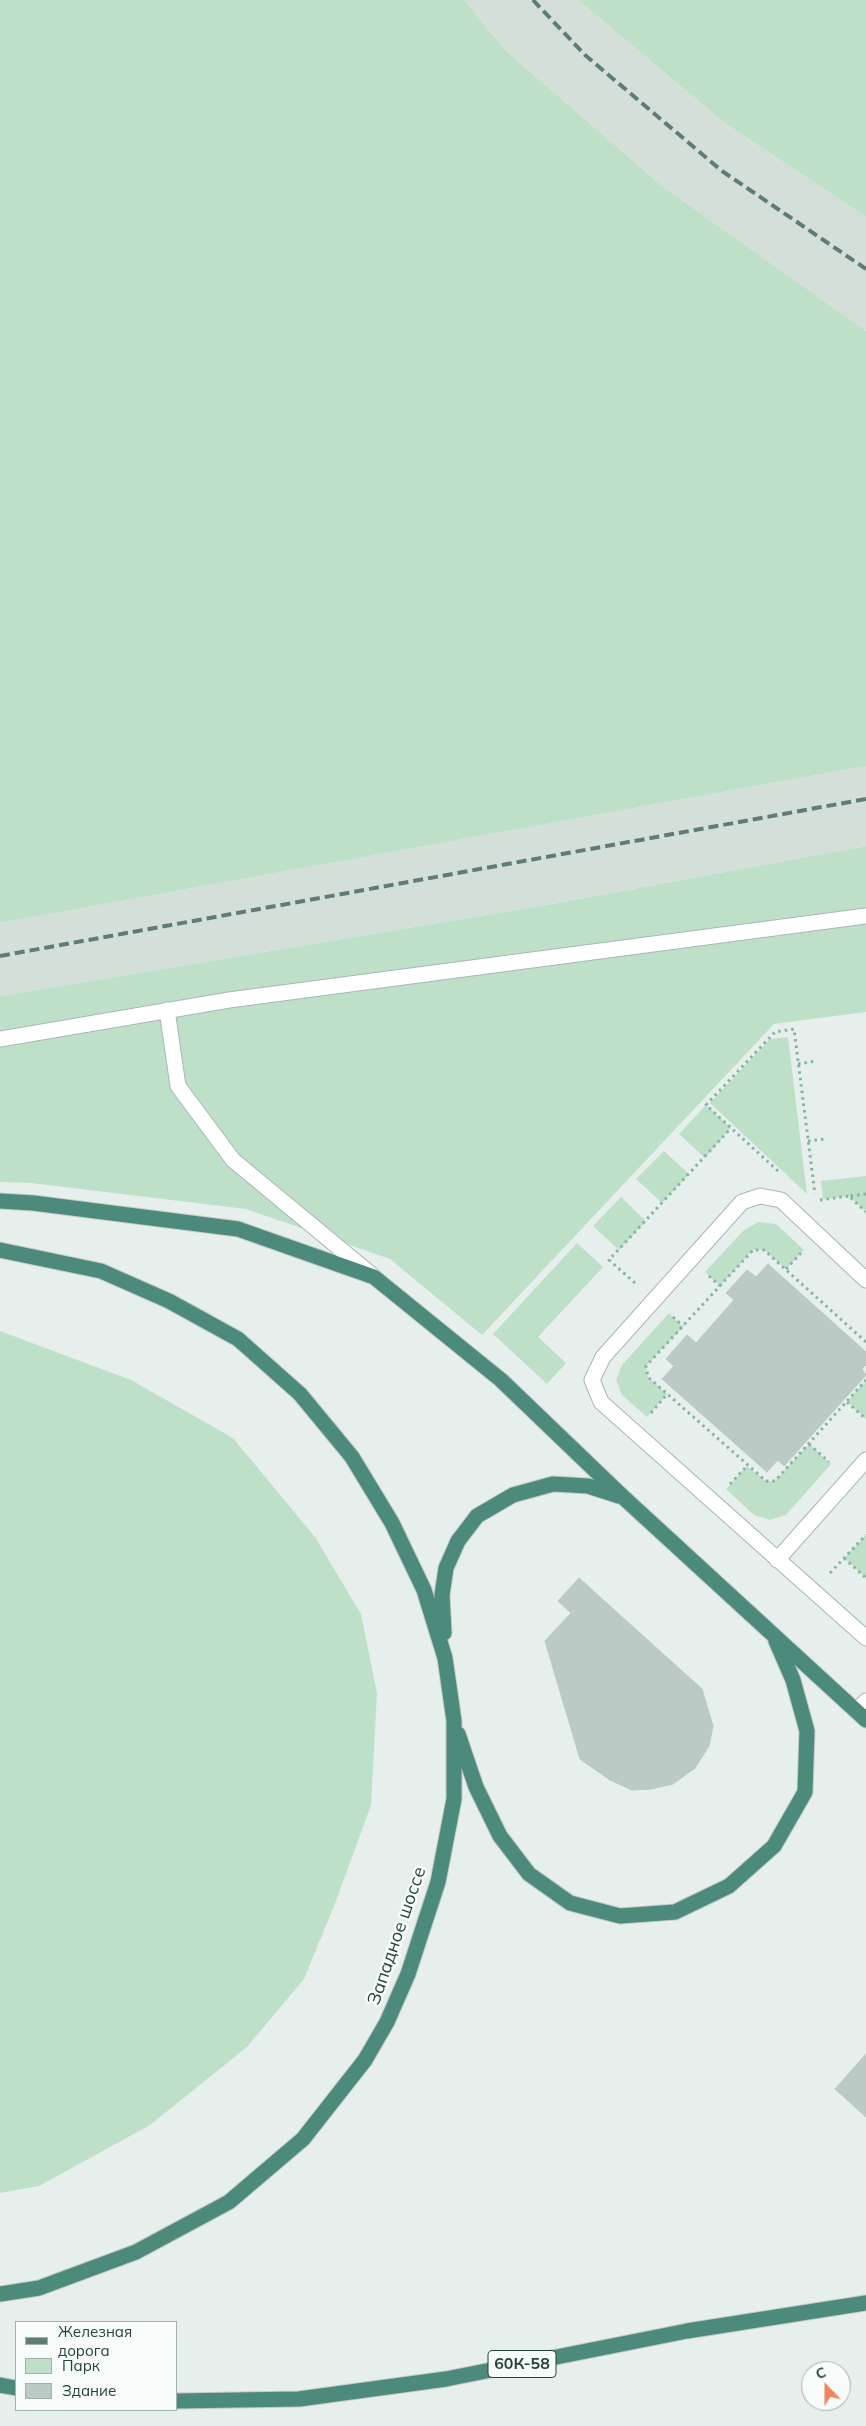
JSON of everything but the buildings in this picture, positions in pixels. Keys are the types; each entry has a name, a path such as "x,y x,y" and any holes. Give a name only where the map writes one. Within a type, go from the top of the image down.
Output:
{"highway":[{"path":"0,1201 33,1203 238,1229 374,1277 501,1380 623,1497 774,1635 863,1711"},
{"name":"Западное шоссе","path":"0,2294 39,2288 136,2252 229,2202 303,2139 365,2060 388,2022 408,1974 438,1882 454,1799 454,1721 445,1658 424,1590 392,1523 352,1457 300,1394 238,1339 169,1301 101,1271 1,1250"},
{"path":"445,1658 442,1595 446,1568 458,1541 477,1516 513,1494 553,1484 588,1486 623,1497"},
{"path":"454,1721 476,1787 500,1836 529,1874 570,1903 620,1916 675,1912 730,1886 774,1846 804,1792 807,1731 793,1680 774,1635"},
{"name":"60К-58","path":"178,2402 299,2399 446,2379 687,2331 866,2303"},
{"path":"0,2385 15,2388"}],"lane":[{"path":"0,1039 239,998 866,916"},
{"path":"167,1010 178,1086 233,1160 374,1277"},
{"path":"866,1280 781,1200 760,1196 742,1202 603,1357 592,1380 601,1402 866,1638"},
{"path":"777,1560 866,1460"}],"path":[{"path":"785,1178 706,1105 775,1032 794,1030 815,1200 866,1194"},
{"path":"798,1064 816,1062"},
{"path":"609,1260 731,1128"},
{"path":"808,1141 826,1140"},
{"path":"849,1196 866,1212"},
{"path":"866,1340 764,1250 753,1250 646,1366 648,1377 766,1481 775,1481 866,1380"},
{"path":"786,1269 804,1250"},
{"path":"668,1313 683,1326"},
{"path":"847,1402 866,1419"},
{"path":"813,1592 866,1534"},
{"path":"844,1558 866,1578"}],"shaded area":[{"path":"464,0 578,0 726,124 866,217 866,331 662,186 506,51"},
{"path":"866,766 866,846 539,906 0,996 0,923"}],"green space":[{"path":"0,0 464,0 506,51 662,186 866,331 866,766 0,923"},
{"path":"578,0 866,0 866,217 726,124"},
{"path":"866,846 866,1012 774,1024 482,1335 390,1259 246,1209 31,1183 0,1182 0,996 551,904"},
{"path":"788,1037 807,1194 710,1103 770,1039"},
{"path":"706,1105 731,1128 705,1158 679,1134"},
{"path":"664,1151 689,1174 662,1203 636,1179"},
{"path":"866,1176 866,1212 849,1196 823,1199 821,1181"},
{"path":"621,1197 646,1221 619,1250 593,1226"},
{"path":"758,1222 776,1224 804,1250 786,1269 764,1250 753,1250 720,1286 705,1272 744,1230"},
{"path":"577,1243 603,1267 538,1337 566,1363 547,1384 493,1334"},
{"path":"669,1313 683,1327 646,1366 648,1377 667,1394 647,1417 622,1395 616,1380 622,1365"},
{"path":"0,1331 131,1380 233,1438 315,1537 361,1614 377,1693 371,1805 336,1901 304,1979 247,2047 150,2125 39,2186 0,2193"},
{"path":"866,1380 866,1419 847,1402"},
{"path":"809,1444 831,1464 786,1515 770,1520 754,1515 726,1489 747,1466 766,1481 775,1481"},
{"path":"866,1535 866,1578 844,1558"}],"railway":[{"path":"533,0 585,55 722,171 866,269"},
{"path":"0,956 866,799"}]}
